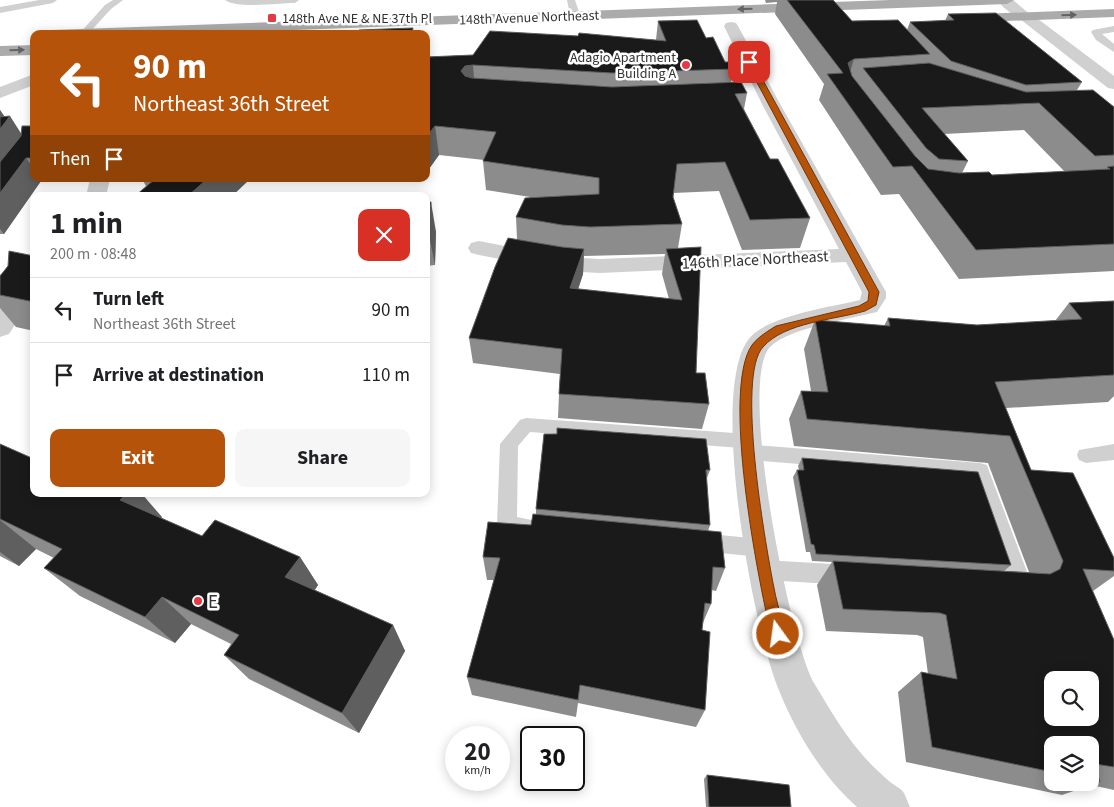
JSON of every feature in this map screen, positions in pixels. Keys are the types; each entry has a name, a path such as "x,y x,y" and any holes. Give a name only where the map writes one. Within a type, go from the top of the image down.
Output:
{"main road":[{"name":"148th Avenue Northeast","path":"225,30 575,15 1005,0"},
{"path":"964,18 1114,13"},
{"path":"0,51 30,50"}],"street":[{"path":"1005,0 1114,84"},
{"path":"733,26 761,103 874,292 872,302 862,308 780,328 770,334 757,346 750,364 746,384 748,446 763,559 778,634 796,686 823,735 853,776 889,807"},
{"path":"0,93 30,81"},
{"name":"146th Place Northeast","path":"478,248 562,264 600,266 853,255"},
{"path":"0,328 13,308 30,290"}],"lane":[{"path":"0,10 53,0"},
{"path":"85,30 119,0"},
{"path":"229,0 246,2 295,0"},
{"path":"571,0 575,15"},
{"path":"1114,29 1096,32 1099,38 1114,49"},
{"path":"546,528 507,525 509,444 526,425 980,471 1021,586 992,584"},
{"path":"1086,454 1114,452"},
{"path":"683,541 763,559 863,576"}],"building":[{"path":"787,0 833,0 852,21 898,20 930,54 854,59 848,63 852,76 915,156 928,169 959,173 989,172 992,175 1110,169 1107,167 1114,166 1114,244 976,250 912,166 893,167 827,74 843,73"},
{"path":"996,13 1082,82 1026,85 951,61 910,22 954,20 948,14"},
{"path":"697,20 706,38 713,37 725,62 730,62 733,69 612,73 473,65 465,66 461,71 465,76 472,78 612,87 741,82 747,93 735,94 770,159 778,159 810,218 750,220 725,162 677,164 673,197 682,224 590,227 562,225 516,217 525,198 599,194 599,178 483,161 496,132 435,126 430,132 430,57 473,55 490,31 578,36 579,33 666,41 658,21"},
{"path":"413,28 413,30 359,30"},
{"path":"929,63 1026,92 1093,90 1114,107 1114,155 1095,156 1039,103 922,108 968,161 939,159 926,148 863,68"},
{"path":"10,116 0,129 0,117"},
{"path":"22,126 30,126 30,158 26,158 0,193 0,162 21,136"},
{"path":"151,182 204,182 192,192 140,192"},
{"path":"508,238 584,249 570,288 682,300 666,249 701,247 696,373 705,373 709,404 559,394 562,349 469,338 495,267"},
{"path":"9,251 30,255 30,301 0,295 0,276 8,266"},
{"path":"1114,301 1114,375 995,382 1031,470 1073,473 1114,558 1114,571 1083,569 1114,640 1114,767 1099,765 1099,736 1044,736 1044,770 932,747 921,672 957,679 946,615 940,613 843,609 833,561 1050,574 1060,569 1063,561 1010,436 807,419 801,391 828,392 815,320 890,326 888,318 977,325 1082,319 1069,303"},
{"path":"557,428 706,439 710,470 706,470 710,525 536,509 544,434 557,434"},
{"name":"E","path":"0,444 30,457 30,497 123,497 120,500 202,536 215,520 300,557 285,577 393,625 342,713 224,655 239,635 162,597 145,617 44,568 62,549 0,519"},
{"path":"802,458 978,472 1011,565 816,554 814,545 811,544 797,470 804,470"},
{"path":"533,514 721,532 725,568 713,567 711,604 705,603 702,630 710,632 705,710 580,685 578,700 467,677 500,558 483,557 488,522 531,525"},
{"path":"707,775 789,785 791,807 709,807"}],"place":[{"name":"148th Ave NE & NE 37th Pl","path":"272,18"},
{"name":"Adagio Apartment Building A","path":"686,65"},
{"name":"E","path":"198,601"}],"route":[{"path":"749,62 874,292 874,298 868,306 780,328 757,346 750,364 746,384 748,452 766,584 778,634"}]}
